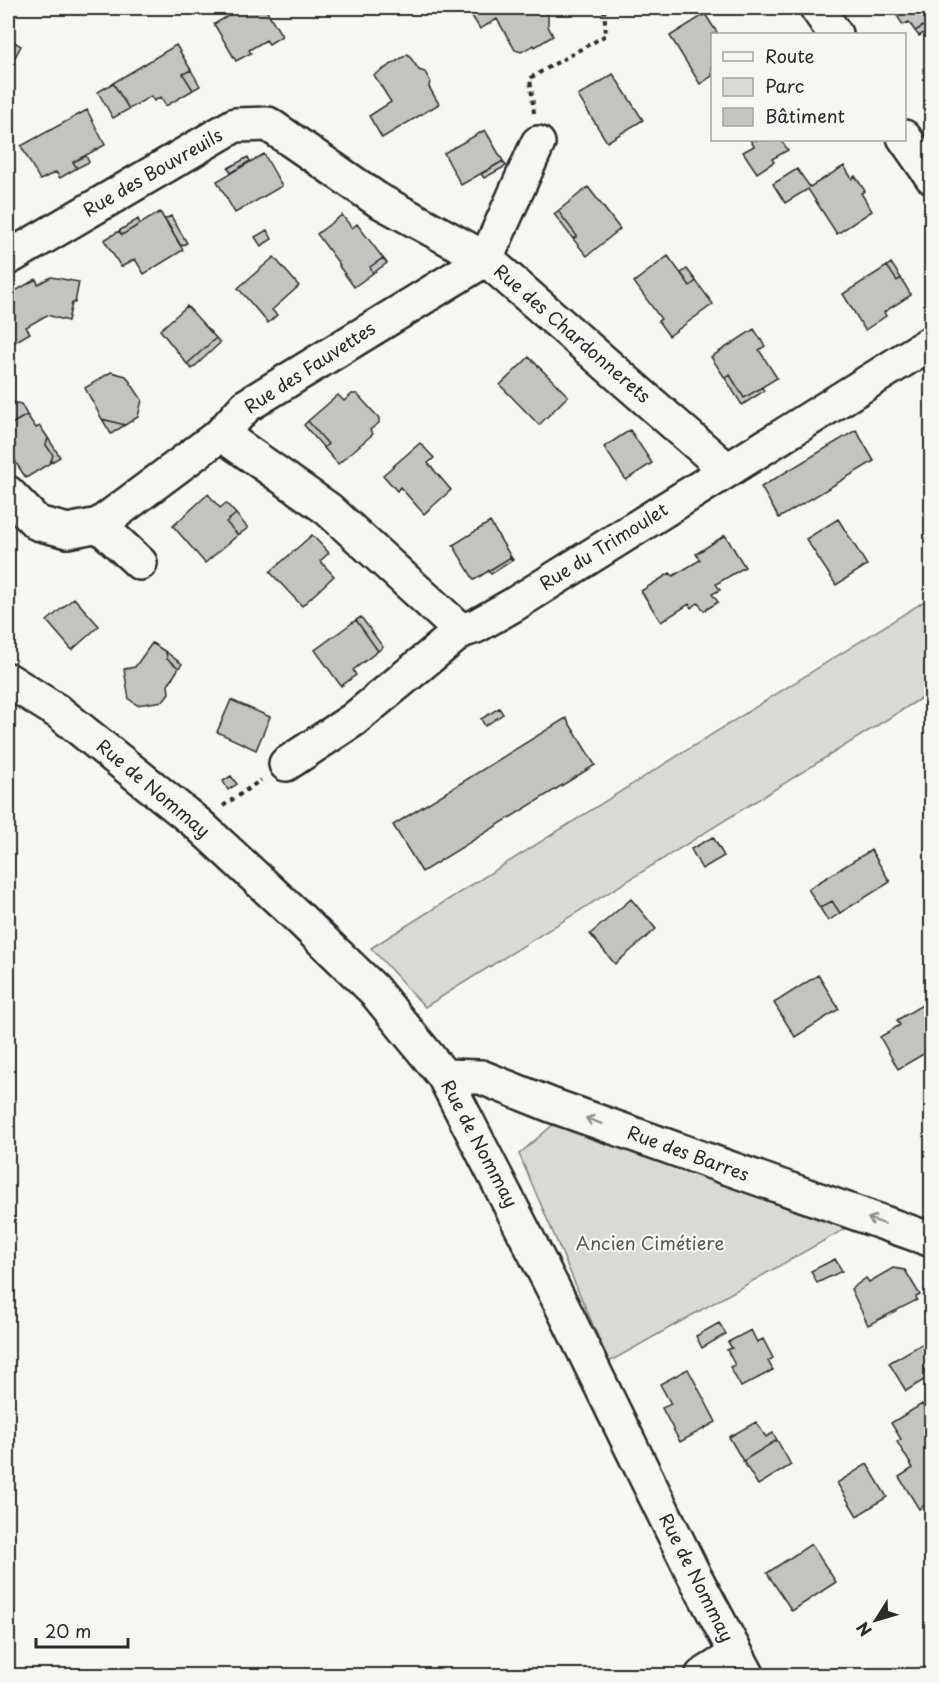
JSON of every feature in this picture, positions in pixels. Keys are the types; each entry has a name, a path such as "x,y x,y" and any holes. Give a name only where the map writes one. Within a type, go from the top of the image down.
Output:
{"street":[{"path":"817,8 834,33"},
{"name":"Rue des Bouvreuils","path":"8,258 235,125 268,124 378,200 486,259"},
{"path":"906,140 932,177"},
{"name":"Rue des Chardonnerets","path":"538,143 486,259 726,469"},
{"name":"Rue des Fauvettes","path":"99,525 221,434 246,406 486,259"},
{"name":"Rue du Trimoulet","path":"286,764 353,720 461,632 476,626 513,604 932,342"},
{"path":"221,434 328,509 461,632"},
{"path":"8,493 38,523 68,531 99,525 140,563"},
{"name":"Rue de Nommay","path":"8,680 60,714 198,824 373,989 444,1076 742,1665"},
{"name":"Rue des Barres","path":"444,1076 481,1077 562,1109 932,1240"},
{"path":"702,1676 742,1665"}],"path":[{"path":"538,143 530,78 606,34 604,8"},
{"path":"198,824 286,764"}],"green space":[{"path":"931,597 931,692 425,1007 371,948"},
{"name":"Ancien Cimétiere","path":"555,1123 850,1226 609,1362 519,1154"}],"building":[{"path":"242,8 265,8 282,36 269,44 266,40 249,50 251,53 236,61 214,24"},
{"path":"467,8 536,8 548,15 548,26 553,36 521,52 515,50 497,19 480,29"},
{"path":"892,8 932,8 932,21 915,31 909,22 903,25"},
{"path":"705,14 717,33 711,33 711,77 700,84 670,36"},
{"path":"932,21 932,28 919,36 915,31"},
{"path":"8,38 21,46 8,70"},
{"path":"176,45 191,70 183,74 193,90 166,106 161,97 154,101 151,96 129,109 113,83"},
{"path":"408,54 419,70 425,72 430,81 429,87 439,104 382,138 369,116 391,102 374,75"},
{"path":"191,70 200,86 193,90 183,74"},
{"path":"613,74 643,120 607,142 578,96"},
{"path":"113,83 129,109 113,118 98,92"},
{"path":"87,110 105,145 73,162 77,168 60,178 56,172 40,180 21,146"},
{"path":"485,130 503,161 461,185 444,153"},
{"path":"751,141 782,141 788,150 772,159 774,162 757,173 743,152 754,146"},
{"path":"264,154 282,186 235,213 217,181"},
{"path":"86,156 89,162 77,168 73,162"},
{"path":"248,157 250,161 231,173 228,168"},
{"path":"503,161 506,166 484,178 481,174"},
{"path":"844,166 852,179 855,176 865,191 861,193 872,211 837,234 808,189 785,203 773,184 797,169 810,187"},
{"path":"588,187 620,229 587,256 573,239 577,236 558,211"},
{"path":"558,211 577,236 573,239 554,214"},
{"path":"160,212 183,250 144,274 135,259 121,267 104,240 119,231 122,235"},
{"path":"342,215 352,228 357,224 383,258 370,267 373,273 354,287 317,234"},
{"path":"171,216 187,243 181,246 165,219"},
{"path":"138,219 140,224 122,235 119,231"},
{"path":"267,230 272,239 261,246 255,237"},
{"path":"668,256 690,286 696,281 713,304 669,336 658,321 661,319 634,282"},
{"path":"274,257 299,286 272,310 277,315 268,323 238,288"},
{"path":"383,258 387,263 373,273 370,267"},
{"path":"891,263 901,278 897,281 887,266"},
{"path":"887,266 897,281 901,278 911,295 884,312 886,316 865,330 843,294"},
{"path":"687,269 696,281 690,286 681,273"},
{"path":"51,277 79,282 75,303 72,303 68,321 47,315 26,327 30,333 10,345 8,305 11,302 8,295 36,279 38,284"},
{"path":"187,306 216,338 187,364 160,330"},
{"path":"754,329 765,346 759,350 777,378 744,398 730,375 725,378 711,357"},
{"path":"216,338 220,343 192,369 187,364"},
{"path":"529,357 568,396 539,425 500,385"},
{"path":"111,372 126,376 142,400 138,417 125,425 102,419 85,388"},
{"path":"730,375 744,398 762,387 764,391 742,405 725,378"},
{"path":"352,394 357,394 379,418 379,423 370,430 373,434 338,464 324,448 328,444 308,421 338,395 344,401"},
{"path":"12,402 21,404 27,415 8,426 8,405"},
{"path":"27,415 36,428 40,426 48,438 46,445 53,455 50,463 26,478 16,463 8,437 8,426"},
{"path":"102,419 125,425 111,434"},
{"path":"308,421 328,444 324,448 304,425"},
{"path":"630,430 652,463 626,480 604,447"},
{"path":"856,430 874,461 779,518 761,487"},
{"path":"48,438 60,457 50,463 53,455 46,445"},
{"path":"420,443 434,458 428,463 451,490 424,514 400,487 397,491 383,475"},
{"path":"208,494 220,508 226,503 236,514 226,522 238,535 205,563 173,526"},
{"path":"236,514 248,528 238,535 226,522"},
{"path":"838,519 867,565 836,585 806,539"},
{"path":"490,522 511,557 474,580 453,545"},
{"path":"312,535 329,553 320,561 334,576 302,606 270,572"},
{"path":"725,535 745,567 716,584 720,590 712,594 718,602 704,611 698,603 691,608 689,604 661,622 641,591 670,573 673,576 700,560 696,554"},
{"path":"511,557 513,560 491,574 488,571"},
{"path":"74,598 99,626 72,650 47,621"},
{"path":"361,617 383,647 378,651 356,620"},
{"path":"356,620 378,651 353,670 356,675 341,686 315,650"},
{"path":"152,643 166,652 167,659 179,668 168,685 169,693 163,701 137,705 129,699 124,669 135,667"},
{"path":"166,652 182,664 179,668 167,659"},
{"path":"231,700 270,717 256,750 217,732"},
{"path":"499,708 503,714 485,726 481,719"},
{"path":"566,718 595,765 422,872 393,825"},
{"path":"231,776 237,784 228,790 223,781"},
{"path":"713,837 724,856 702,869 691,849"},
{"path":"871,850 890,882 840,913 832,901 820,908 808,889"},
{"path":"631,899 656,929 615,964 590,934"},
{"path":"832,901 840,913 828,921 820,908"},
{"path":"818,975 839,1009 795,1037 774,1003"},
{"path":"932,999 932,1049 898,1069 880,1037 900,1025 897,1020"},
{"path":"835,1259 842,1271 817,1283 811,1271"},
{"path":"893,1268 905,1270 920,1295 916,1297 917,1300 868,1325 851,1289 866,1278 869,1282"},
{"path":"719,1323 726,1334 702,1348 696,1336"},
{"path":"751,1330 757,1342 763,1339 773,1358 768,1361 773,1370 741,1387 730,1367 735,1365 727,1350 732,1348 728,1342"},
{"path":"932,1338 932,1375 906,1391 889,1363"},
{"path":"688,1369 716,1422 680,1442 662,1408 671,1404 660,1384"},
{"path":"922,1404 932,1419 932,1435 925,1439 930,1446 932,1445 932,1501 919,1509 899,1477 913,1468 897,1442 901,1439 891,1423"},
{"path":"756,1422 766,1437 773,1433 777,1440 743,1461 729,1437"},
{"path":"777,1440 791,1465 758,1485 743,1461"},
{"path":"867,1464 887,1497 857,1516 837,1483"},
{"path":"811,1544 836,1582 792,1611 767,1573"}]}
